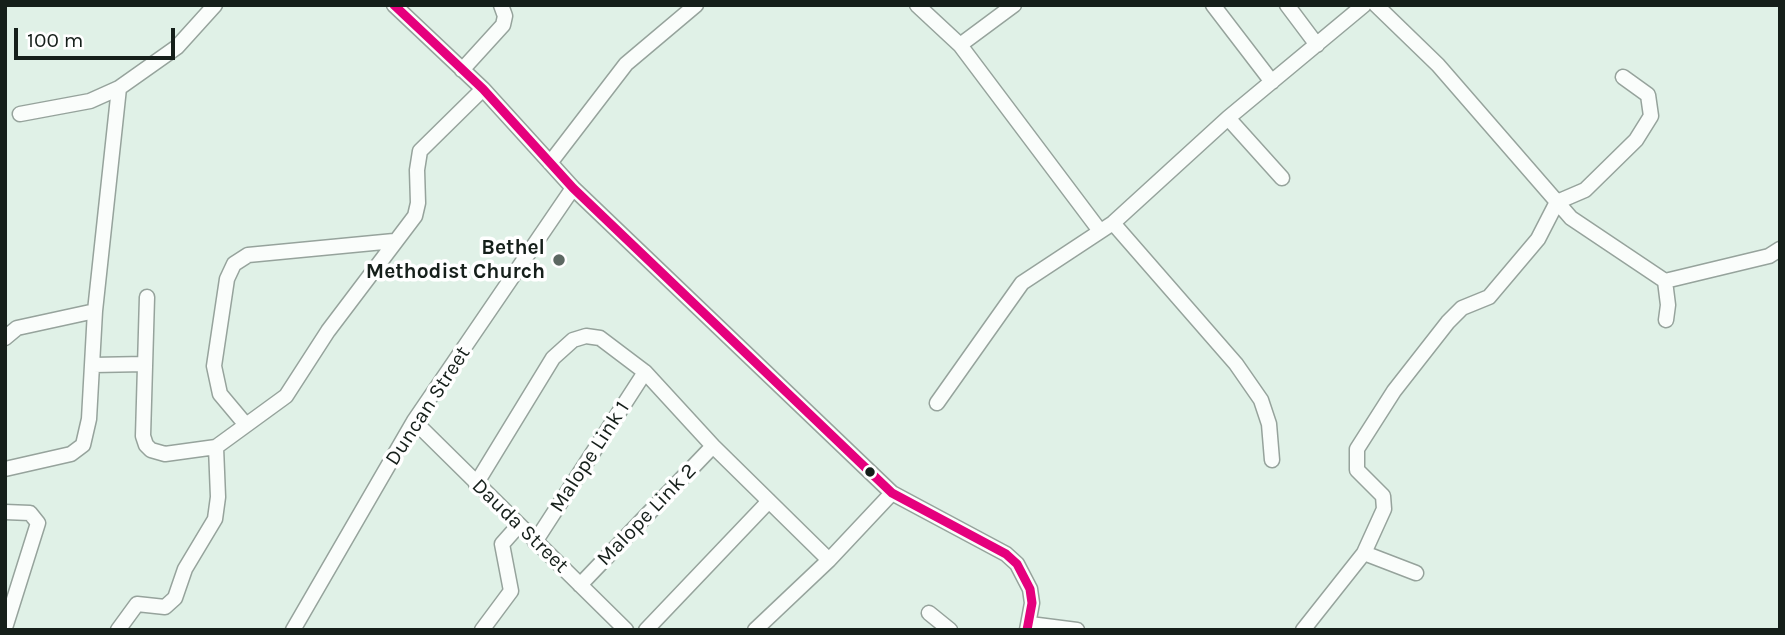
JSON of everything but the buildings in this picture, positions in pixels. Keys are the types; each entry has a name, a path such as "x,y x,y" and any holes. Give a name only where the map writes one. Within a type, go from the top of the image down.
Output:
{"street":[{"path":"20,114 89,100 119,88 177,47 215,5"},
{"path":"394,5 483,89 573,188 892,493 1006,554 1017,564 1030,589 1029,627 1077,630"},
{"path":"462,70 503,25 505,16 501,5"},
{"path":"550,163 626,64 696,5"},
{"path":"917,5 960,45 1100,232"},
{"path":"960,45 1014,5"},
{"path":"1213,5 1272,82"},
{"path":"1287,5 1317,45"},
{"path":"937,403 1022,283 1113,223 1228,118 1364,5"},
{"path":"1376,5 1438,65 1571,218 1665,281 1759,258 1780,249"},
{"path":"1303,630 1364,553 1385,502 1383,496 1357,470 1357,449 1394,391 1448,322 1462,308 1489,297 1538,239 1557,202 1585,190 1636,140 1651,116 1648,95 1623,77"},
{"path":"5,469 79,451 89,419 95,311 119,88"},
{"path":"147,297 143,436 146,444 152,450 165,454 216,447 286,396 328,331 415,216 420,151 483,89"},
{"path":"1228,118 1282,178"},
{"name":"Duncan Street","path":"293,630 414,421 573,188"},
{"path":"1113,223 1237,364 1261,400 1269,424 1272,460"},
{"path":"246,425 220,394 215,373 227,279 234,264 248,255 394,241"},
{"path":"1665,281 1668,304 1666,320"},
{"path":"5,338 17,328 95,311"},
{"path":"476,484 553,358 573,340 586,336 600,338 645,372 713,446 829,560"},
{"path":"93,365 145,364"},
{"name":"Malope Link 1","path":"535,542 645,372"},
{"name":"Dauda Street","path":"414,421 626,630"},
{"name":"Malope Link 2","path":"580,584 713,446"},
{"path":"118,630 137,604 165,607 175,598 185,569 215,519 218,497 216,447"},
{"path":"756,629 829,560 892,493"},
{"path":"646,630 769,501"},
{"path":"5,512 30,513 38,523 5,628"},
{"path":"482,630 511,591 502,544 518,526"},
{"path":"1364,553 1416,573"},
{"path":"929,613 950,630"}],"transit line":[{"path":"394,5 483,89 573,188 892,493 1006,554 1017,564 1030,589 1032,603 1027,630"}],"place":[{"name":"Bethel Methodist Church","path":"559,260"}]}
